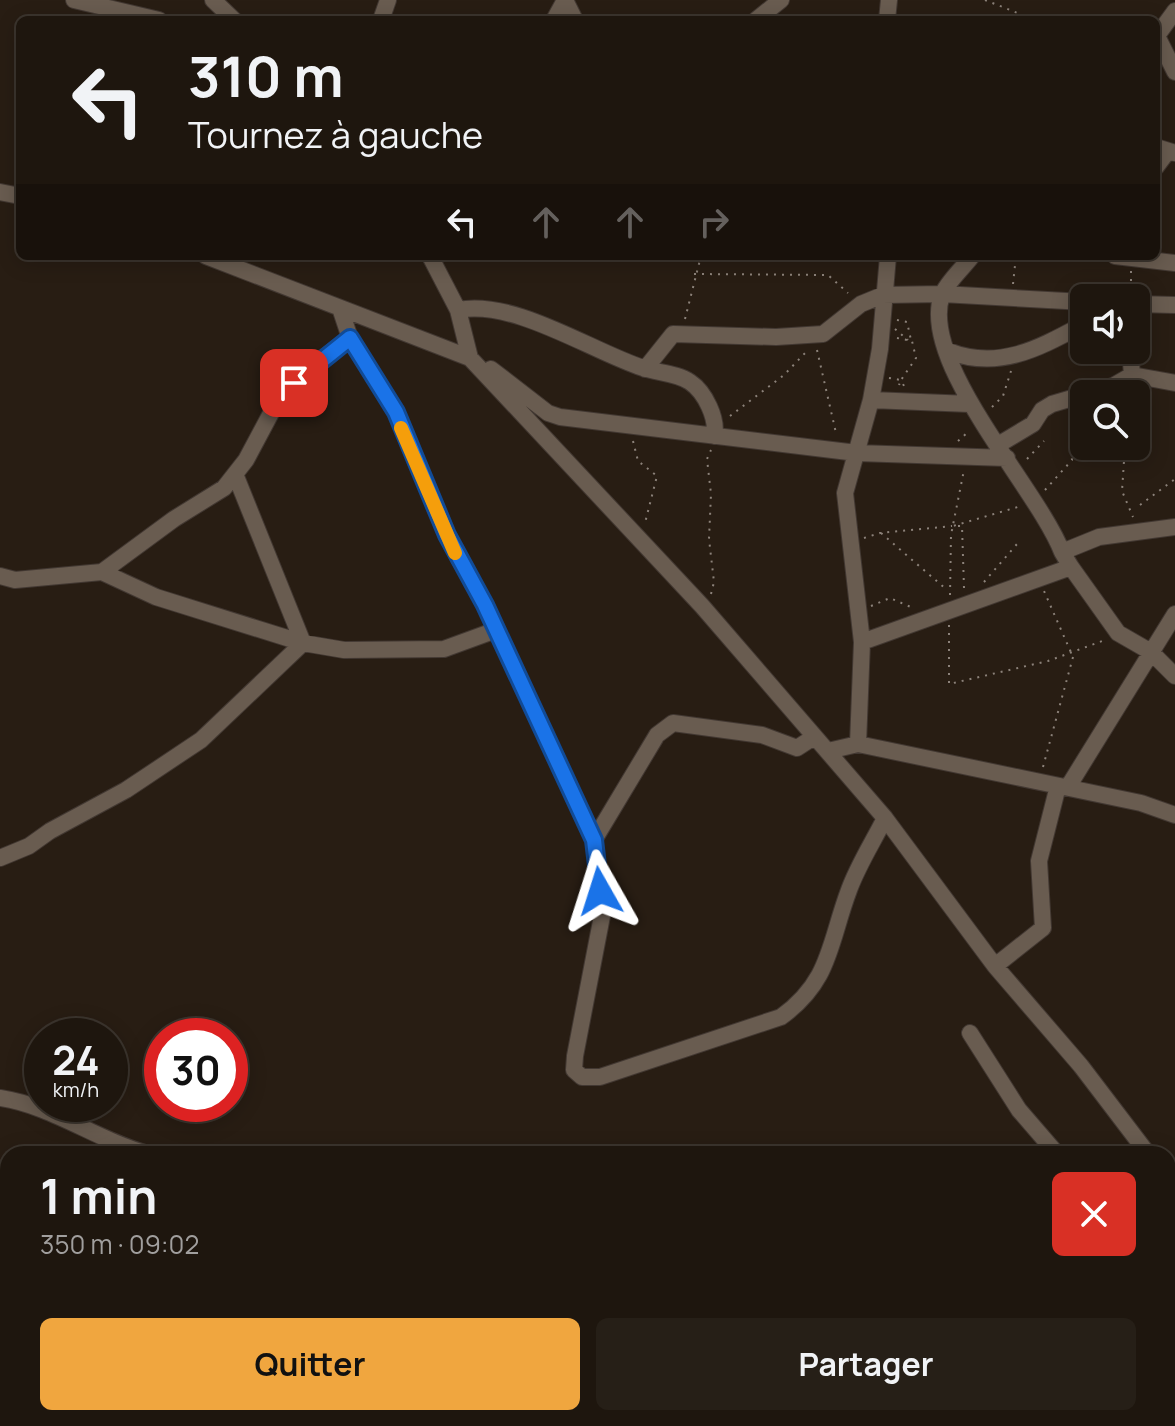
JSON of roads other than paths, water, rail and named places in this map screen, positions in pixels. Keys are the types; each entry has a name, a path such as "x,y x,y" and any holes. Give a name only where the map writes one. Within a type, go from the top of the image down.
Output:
{"street":[{"path":"74,0 110,3 147,16"},
{"path":"213,0 230,16"},
{"path":"556,16 565,0 573,16"},
{"path":"761,16 781,0"},
{"path":"1160,31 1175,11"},
{"path":"1160,44 1175,72"},
{"path":"216,260 496,370 548,413 629,427 857,453 1007,458"},
{"path":"432,260 458,310 474,362 706,610 828,751 885,818 995,966 1081,1066 1142,1146"},
{"path":"858,744 862,642 845,493 871,400 885,331 883,295 887,260"},
{"path":"969,260 942,294 940,322 948,351 970,404 1007,458 1071,567 1118,633 1151,652 1175,676"},
{"path":"1150,260 1175,263"},
{"path":"645,369 666,339 682,332 747,337 823,334 861,304 883,295 942,294 1070,301"},
{"path":"1150,304 1175,305"},
{"path":"340,308 350,338 396,412 447,535 496,630 594,840 602,916 574,1070 590,1079 781,1017 805,1000 819,979 849,888 885,818"},
{"path":"458,310 490,308 645,369 691,383 705,399 714,437"},
{"path":"948,351 985,361 1018,355 1070,331"},
{"path":"102,572 174,519 224,488 278,400 311,367 350,338"},
{"path":"1131,364 1132,375"},
{"path":"1007,458 1042,410 1052,404 1113,386 1132,375 1175,383"},
{"path":"871,400 970,404"},
{"path":"235,474 303,643"},
{"path":"1062,552 1099,537 1138,529 1175,527"},
{"path":"862,642 1071,567"},
{"path":"0,576 15,580 102,572 156,597 303,643 344,650 444,649 496,630"},
{"path":"995,966 1043,928 1039,861 1063,786 1175,614"},
{"path":"0,858 29,846 50,831 126,790 201,740 303,643"},
{"path":"594,840 657,735 673,723 762,735 797,748 814,737"},
{"path":"828,751 858,744 1141,803 1175,815"},
{"path":"970,1033 1019,1110 1050,1146"},
{"path":"0,1098 48,1112 120,1146"}]}
